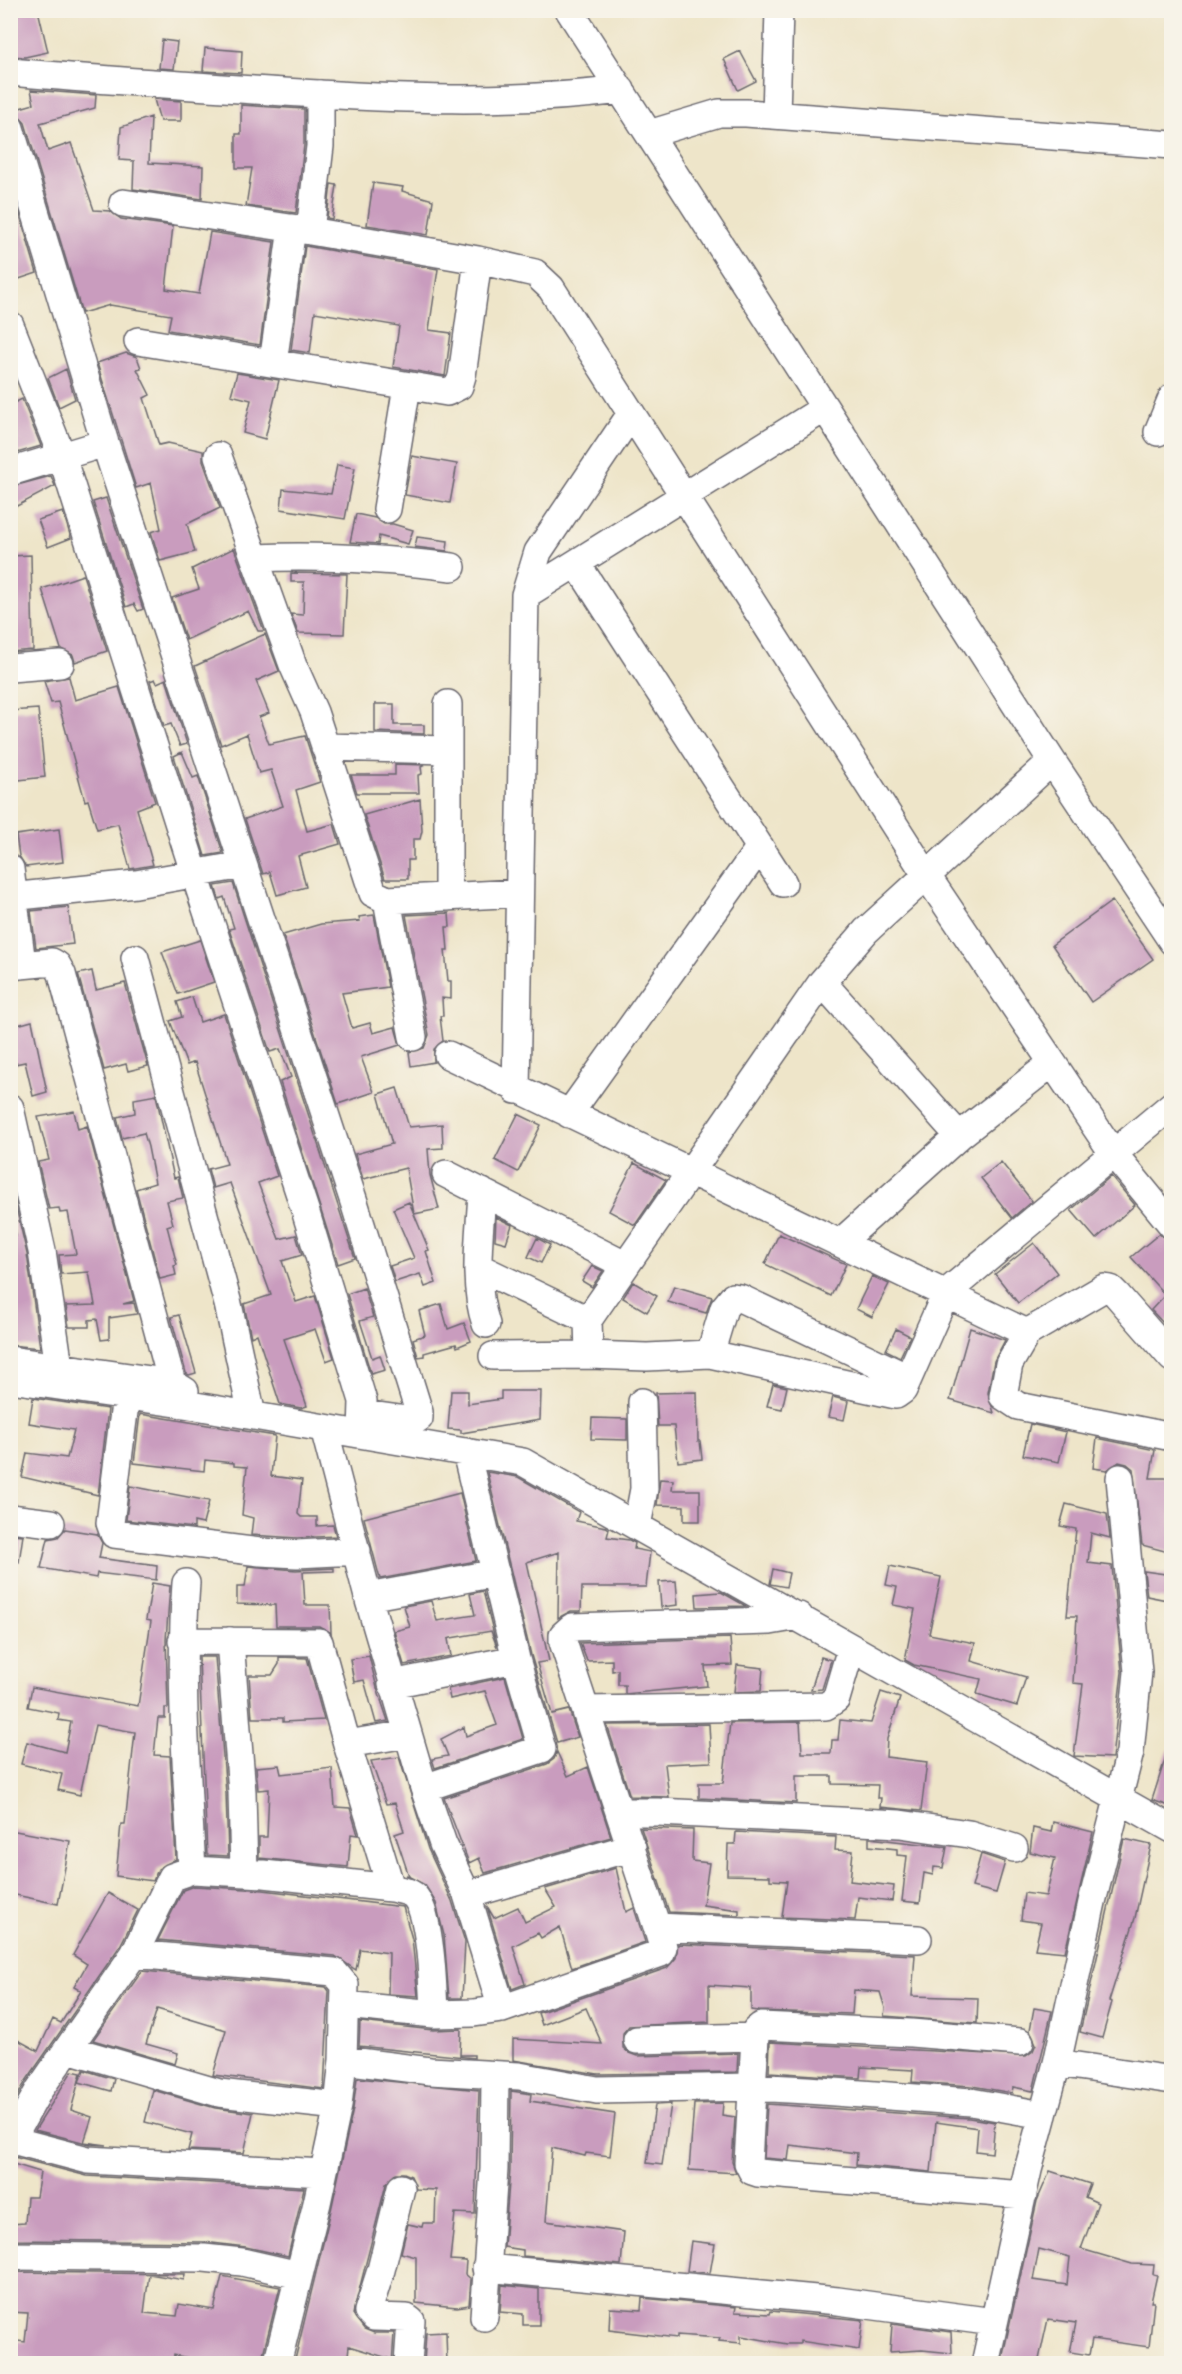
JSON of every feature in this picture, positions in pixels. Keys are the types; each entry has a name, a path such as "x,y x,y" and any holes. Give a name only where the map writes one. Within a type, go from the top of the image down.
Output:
{"street":[{"path":"569,10 1052,761 1172,941"},
{"path":"776,115 779,10"},
{"path":"10,72 320,94 528,100 621,90"},
{"path":"273,363 320,146 320,94"},
{"path":"649,134 719,113 776,115 1172,145"},
{"path":"10,128 105,442 401,1349 419,1418 414,1421 324,1428 190,1405 10,1379"},
{"path":"123,203 301,229 478,260 522,269 542,278 551,288 927,876 1113,1154 1172,1226"},
{"path":"138,341 447,392 459,386 478,260"},
{"path":"10,325 61,454 305,1210 363,1424"},
{"path":"387,509 407,386"},
{"path":"1158,432 1172,398"},
{"path":"525,594 684,498 825,408"},
{"path":"516,1090 525,594 538,552 631,414"},
{"path":"10,472 61,454 105,442"},
{"path":"218,456 293,665 314,712 369,884 379,898 387,900 519,893"},
{"path":"256,558 308,555 399,560 452,567"},
{"path":"577,564 783,883"},
{"path":"10,668 60,664"},
{"path":"448,704 448,897"},
{"path":"326,747 448,750"},
{"path":"589,1355 588,1320 822,982 866,931 1052,761"},
{"path":"569,1114 760,847"},
{"path":"12,897 195,875 243,866"},
{"path":"10,869 16,965 52,962 57,965 62,974 172,1383"},
{"path":"387,900 413,1037"},
{"path":"135,958 170,1080 228,1304 252,1415"},
{"path":"822,982 959,1136"},
{"path":"448,1055 516,1090 1027,1333"},
{"path":"840,1243 959,1136 1052,1063"},
{"path":"493,1356 647,1357 710,1354 889,1395 903,1390 946,1293 1172,1105"},
{"path":"10,1108 42,1251 59,1366"},
{"path":"446,1174 625,1264"},
{"path":"482,1192 478,1267 481,1309 486,1324"},
{"path":"478,1267 588,1320"},
{"path":"1172,1358 1117,1295 1111,1289 1104,1288 1027,1333 1009,1364 1003,1396 1009,1402 1172,1437"},
{"path":"710,1354 724,1308 733,1297 740,1298 908,1378"},
{"path":"10,1359 172,1383 187,1393 190,1405"},
{"path":"126,1396 110,1523 114,1534 260,1552 297,1554 357,1551"},
{"path":"637,1526 644,1489 642,1402"},
{"path":"363,1424 466,1452 524,1462 1172,1829"},
{"path":"324,1428 407,1734 443,1844 467,1895 502,2009"},
{"path":"424,1788 542,1749 516,1659 466,1452"},
{"path":"985,2364 1042,2115 1057,2063 1092,1902 1130,1752 1138,1672 1120,1478"},
{"path":"10,1518 51,1523"},
{"path":"368,1597 496,1573"},
{"path":"186,1583 182,1641 192,1870"},
{"path":"345,2005 434,2014 474,2013 502,2009 656,1957 663,1947 621,1812 563,1642 566,1630 646,1624 770,1622 799,1616"},
{"path":"182,1641 319,1642 391,1888"},
{"path":"230,1641 242,1792 244,1873"},
{"path":"586,1710 826,1706 836,1699 851,1648"},
{"path":"392,1684 516,1659"},
{"path":"347,1744 407,1734"},
{"path":"621,1812 900,1824 969,1834 1014,1848"},
{"path":"467,1895 632,1847"},
{"path":"323,2173 88,2160 11,2141 39,2090 134,1954 166,1884 172,1877 192,1870 391,1888 416,1897 429,1947 434,2014"},
{"path":"657,1927 918,1939"},
{"path":"134,1954 334,1972 345,1985 343,2060 338,2106 277,2364"},
{"path":"1020,2042 911,2033 767,2026 756,2030 748,2163 752,2171 1023,2195"},
{"path":"637,2040 755,2037"},
{"path":"68,2049 219,2093 338,2106"},
{"path":"343,2060 430,2071 495,2075 597,2090 751,2087 971,2102 1042,2115"},
{"path":"1057,2063 1172,2080"},
{"path":"484,2317 494,2169 495,2075"},
{"path":"401,2188 381,2271 368,2311 374,2317 407,2318 411,2321 408,2364"},
{"path":"10,2256 204,2258 242,2262 299,2275"},
{"path":"486,2268 838,2301 994,2322"}],"building":[{"path":"10,10 38,10 48,52 25,57 10,56"},
{"path":"162,40 177,42 174,69 159,68"},
{"path":"205,48 242,51 241,73 203,71"},
{"path":"740,51 756,81 738,90 724,59"},
{"path":"31,90 96,95 95,108 40,123 48,151 71,143 94,210 110,211 121,219 173,226 166,289 199,294 210,232 274,242 260,345 168,330 171,315 110,305 82,313 25,123 13,110 34,104"},
{"path":"154,99 181,101 181,121 160,121"},
{"path":"241,105 304,109 304,145 296,213 246,206 252,168 236,168 236,134 241,134"},
{"path":"151,117 149,163 203,166 202,199 133,189 134,161 119,160 121,127"},
{"path":"373,183 403,187 402,191 433,200 428,235 367,225"},
{"path":"331,184 337,185 332,219 327,218"},
{"path":"17,205 37,273 10,282 10,208"},
{"path":"305,246 438,269 429,330 451,333 445,376 393,367 399,326 315,312 310,353 291,350"},
{"path":"126,353 137,357 141,368 137,369 150,395 144,398 159,445 168,443 203,451 203,461 220,508 187,524 195,552 160,561 151,532 161,529 151,483 136,488 97,363"},
{"path":"66,369 75,399 59,407 48,378"},
{"path":"237,373 279,380 265,439 243,433 251,400 231,395"},
{"path":"22,399 41,446 10,455 10,405"},
{"path":"412,456 457,464 450,503 405,495"},
{"path":"337,465 355,468 345,519 281,509 283,489 331,494"},
{"path":"51,476 55,486 17,506 10,487"},
{"path":"106,498 143,609 138,611 134,604 126,607 93,502"},
{"path":"63,512 71,538 48,547 38,520"},
{"path":"356,514 375,518 384,524 393,524 413,530 408,544 379,536 378,544 350,542"},
{"path":"417,537 448,541 447,551 415,547"},
{"path":"234,548 264,631 258,631 248,611 186,640 172,598 199,589 192,569"},
{"path":"31,555 33,650 10,652 10,556"},
{"path":"291,573 347,574 344,634 298,633 291,614 303,615 304,582 291,582"},
{"path":"83,575 107,651 75,662 73,655 61,649 42,589"},
{"path":"265,634 279,671 256,681 269,713 259,717 269,744 305,736 320,782 296,790 307,831 334,824 340,844 298,856 306,887 277,895 270,872 263,874 245,819 283,806 271,770 259,773 247,734 221,745 195,666"},
{"path":"69,677 75,700 119,687 155,802 137,809 153,865 130,869 118,824 97,829 88,800 85,801 58,702 51,703 44,681"},
{"path":"155,679 157,683 166,679 187,744 180,746 171,724 164,726 150,681"},
{"path":"375,704 394,704 394,725 424,725 424,734 375,732"},
{"path":"38,709 45,777 10,781 10,711"},
{"path":"182,752 193,778 198,776 223,853 205,856 174,756"},
{"path":"395,764 425,765 421,767 422,774 418,775 419,793 357,793 351,775 395,775"},
{"path":"420,799 422,831 420,839 413,839 413,860 408,860 408,879 385,879 364,815"},
{"path":"59,829 63,862 26,867 19,856 16,835"},
{"path":"233,883 355,1258 338,1264 280,1082 291,1077 280,1049 270,1052 229,929 234,928 224,897 219,899 215,886"},
{"path":"1112,901 1153,959 1091,1002 1052,945"},
{"path":"68,907 73,944 36,948 31,911"},
{"path":"449,913 450,927 446,927 448,950 445,950 448,981 451,981 451,999 442,998 443,1016 440,1016 443,1041 434,1049 434,1062 411,1066 409,1052 424,1048 429,1035 406,915"},
{"path":"374,915 388,987 342,993 352,1028 370,1023 373,1033 395,1027 400,1045 361,1057 374,1092 338,1104 283,935 321,924 360,921 359,917"},
{"path":"200,940 214,982 178,994 162,952"},
{"path":"92,971 96,990 125,983 148,1066 128,1071 126,1064 104,1070 78,974"},
{"path":"192,997 200,1022 224,1014 277,1176 258,1183 279,1239 296,1235 302,1255 282,1261 296,1302 315,1296 334,1358 326,1361 315,1329 284,1339 307,1406 301,1408 280,1404 257,1334 251,1337 244,1304 271,1295 230,1183 213,1188 208,1169 227,1164 195,1062 187,1065 170,1021 182,1017 177,1002"},
{"path":"32,1021 47,1092 33,1096 25,1062 10,1065 10,1027"},
{"path":"397,1088 409,1127 442,1124 443,1148 428,1149 430,1175 439,1209 414,1214 406,1168 363,1179 355,1154 392,1144 378,1094"},
{"path":"156,1095 174,1178 178,1177 183,1198 167,1201 173,1224 167,1226 177,1265 174,1266 176,1275 160,1279 136,1189 155,1183 148,1147 144,1133 122,1138 117,1117 135,1113 134,1099"},
{"path":"74,1111 78,1129 87,1126 134,1301 123,1304 134,1303 137,1314 109,1318 109,1339 101,1340 97,1319 89,1320 89,1327 69,1327 66,1306 95,1305 89,1272 61,1274 59,1255 76,1254 68,1212 60,1213 59,1208 49,1209 38,1162 49,1160 38,1117"},
{"path":"518,1114 541,1125 518,1172 495,1160"},
{"path":"1001,1162 1032,1201 1012,1218 981,1178"},
{"path":"634,1163 666,1180 635,1225 609,1211"},
{"path":"1111,1176 1135,1205 1096,1239 1071,1210"},
{"path":"10,1182 27,1254 40,1348 10,1345 10,1297 17,1295 14,1253 10,1254 10,1237 16,1236"},
{"path":"409,1202 429,1250 426,1251 436,1283 425,1287 420,1274 395,1282 390,1266 414,1258 393,1209"},
{"path":"496,1217 512,1225 506,1243 495,1240"},
{"path":"779,1234 846,1264 831,1296 765,1264"},
{"path":"1159,1234 1172,1244 1172,1316 1164,1324 1151,1310 1165,1295 1131,1257"},
{"path":"537,1238 550,1245 541,1263 528,1257"},
{"path":"1034,1243 1057,1273 1018,1303 995,1274"},
{"path":"592,1266 603,1271 592,1287 582,1281"},
{"path":"872,1276 889,1284 872,1317 856,1309"},
{"path":"633,1282 657,1296 647,1312 623,1298"},
{"path":"674,1286 712,1297 706,1313 668,1302"},
{"path":"364,1288 373,1317 360,1321 372,1358 380,1355 385,1370 371,1374 347,1294"},
{"path":"441,1304 448,1329 464,1323 471,1341 457,1347 456,1344 424,1353 424,1356 418,1357 413,1339 425,1335 419,1311"},
{"path":"179,1315 196,1373 189,1375 186,1373 171,1317"},
{"path":"970,1328 1005,1340 994,1361 988,1393 994,1413 950,1400"},
{"path":"896,1329 910,1336 900,1357 886,1350"},
{"path":"773,1384 787,1387 782,1409 767,1406"},
{"path":"451,1391 468,1391 468,1404 501,1399 501,1391 541,1391 540,1420 461,1433 461,1430 448,1429"},
{"path":"697,1392 698,1441 700,1441 702,1459 678,1462 674,1426 658,1426 656,1393"},
{"path":"833,1397 848,1401 844,1420 828,1417"},
{"path":"33,1398 108,1409 98,1495 22,1477 27,1453 67,1458 74,1430 29,1423"},
{"path":"140,1414 275,1436 271,1476 302,1480 298,1514 301,1517 317,1517 317,1526 333,1525 336,1536 297,1538 251,1535 253,1518 242,1515 247,1467 234,1466 234,1463 205,1460 204,1471 134,1463"},
{"path":"592,1418 627,1419 627,1440 591,1439"},
{"path":"1030,1424 1066,1432 1059,1462 1023,1455"},
{"path":"1097,1438 1155,1450 1150,1478 1172,1478 1172,1553 1142,1545 1133,1469 1119,1462 1107,1470 1093,1468"},
{"path":"487,1472 518,1477 579,1512 576,1521 606,1527 609,1529 607,1537 629,1540 635,1543 634,1549 650,1552 646,1587 582,1587 581,1611 571,1611 558,1618 559,1552 527,1562 549,1661 537,1663 552,1714 569,1710 578,1737 557,1743 531,1655"},
{"path":"660,1479 673,1480 672,1490 700,1490 700,1521 684,1521 684,1506 657,1505"},
{"path":"130,1486 209,1501 203,1524 194,1522 194,1528 126,1520"},
{"path":"460,1493 476,1561 380,1579 364,1518"},
{"path":"1066,1504 1107,1514 1110,1538 1091,1533 1088,1563 1112,1566 1122,1672 1112,1758 1074,1756 1083,1684 1073,1683 1077,1616 1067,1616 1076,1529 1060,1526"},
{"path":"65,1529 97,1534 102,1543 99,1558 157,1566 156,1580 97,1573 96,1578 41,1568 48,1539 58,1537"},
{"path":"10,1534 23,1535 19,1562 10,1561"},
{"path":"248,1566 296,1570 334,1568 334,1571 303,1572 305,1605 330,1605 331,1633 319,1626 276,1626 275,1605 237,1604 237,1587 245,1587"},
{"path":"890,1566 941,1577 929,1634 975,1643 971,1661 1026,1677 1017,1706 977,1694 981,1679 914,1665 905,1660 915,1609 893,1605 897,1587 886,1585"},
{"path":"773,1569 789,1573 786,1587 770,1584"},
{"path":"1144,1571 1172,1575 1172,1601 1147,1596"},
{"path":"676,1581 678,1605 661,1607 659,1582"},
{"path":"152,1583 170,1586 166,1640 168,1708 165,1708 165,1718 158,1718 154,1755 170,1756 176,1859 158,1869 153,1881 116,1876 121,1824 125,1824 135,1732 95,1725 80,1795 58,1790 62,1774 21,1764 27,1742 65,1752 71,1722 58,1720 59,1713 28,1707 32,1687 138,1706 151,1621 146,1620"},
{"path":"483,1591 497,1647 491,1631 451,1638 448,1639 451,1656 404,1665 394,1631 410,1627 404,1606 431,1601 437,1621 475,1615 470,1594"},
{"path":"721,1592 746,1606 697,1607 696,1594"},
{"path":"730,1638 732,1665 705,1666 707,1686 625,1694 625,1685 618,1685 618,1670 612,1671 612,1660 587,1661 580,1643"},
{"path":"369,1656 388,1721 376,1723 364,1680 354,1682 350,1659"},
{"path":"199,1657 215,1657 226,1793 228,1856 207,1855"},
{"path":"279,1657 307,1658 324,1720 283,1722 283,1718 252,1718 249,1675 272,1675 279,1664"},
{"path":"821,1657 831,1660 822,1689 811,1690"},
{"path":"737,1665 763,1668 761,1691 734,1692"},
{"path":"505,1677 523,1739 435,1768 432,1759 448,1756 441,1739 464,1727 466,1736 497,1725 485,1691 450,1699 448,1689"},
{"path":"881,1692 900,1698 887,1739 886,1757 927,1762 921,1811 880,1807 881,1798 877,1798 878,1785 832,1784 832,1776 796,1776 796,1803 699,1798 699,1783 723,1783 730,1723 800,1722 802,1753 831,1753 832,1740 838,1740 840,1720 871,1723"},
{"path":"709,1724 711,1762 665,1764 669,1797 630,1796 607,1725"},
{"path":"1168,1750 1172,1750 1172,1807 1152,1800"},
{"path":"557,1752 568,1776 588,1767 611,1837 485,1873 479,1858 469,1863 444,1798 547,1764 554,1759"},
{"path":"399,1757 428,1849 452,1901 465,1942 462,1998 449,1998 444,1935 436,1903 425,1885 406,1875 409,1876 395,1834 404,1831 395,1803 386,1804 371,1761"},
{"path":"279,1765 281,1774 332,1768 335,1807 350,1808 358,1835 351,1834 348,1867 259,1858 259,1837 267,1837 269,1789 258,1790 256,1767"},
{"path":"1053,1822 1093,1832 1065,1952 1035,1949 1041,1923 1021,1920 1024,1893 1046,1896 1055,1858 1030,1852 1033,1828 1051,1832"},
{"path":"641,1828 693,1830 692,1861 709,1863 703,1905 739,1910 739,1915 669,1912"},
{"path":"10,1830 70,1841 58,1904 11,1894 13,1881 10,1881"},
{"path":"736,1832 836,1837 835,1850 853,1851 850,1881 894,1886 892,1901 858,1897 855,1920 782,1917 787,1881 770,1880 770,1876 727,1875 728,1844 735,1844"},
{"path":"869,1838 947,1847 943,1868 934,1867 933,1875 924,1873 920,1903 902,1901 907,1856 897,1855 897,1849 869,1846"},
{"path":"1124,1839 1151,1845 1135,1918 1109,2001 1112,2002 1102,2038 1080,2032"},
{"path":"981,1854 1005,1862 996,1893 972,1887"},
{"path":"616,1868 626,1912 634,1908 645,1942 572,1968 560,1927 541,1938 538,1933 513,1946 525,1984 512,1989 487,1906 494,1918 518,1907 525,1922 556,1907 545,1889"},
{"path":"194,1886 263,1890 403,1907 412,1939 418,1996 388,1994 389,1953 360,1949 356,1970 335,1956 158,1940 183,1890"},
{"path":"108,1893 138,1910 120,1946 26,2081 10,2109 10,2049 16,2039 38,2051 53,2019 61,2023 81,1991 74,1987 87,1964 73,1955"},
{"path":"678,1944 915,1955 912,1996 978,1998 977,2023 884,2016 885,2008 880,1992 854,1990 852,2014 751,2010 751,1988 709,1985 709,2022 629,2026 623,2033 623,2048 637,2056 738,2053 737,2072 598,2074 513,2060 513,2039 602,2044 586,2008 542,2025 538,2013 667,1968 676,1958"},
{"path":"142,1971 326,1987 329,1991 324,2089 213,2075 226,2030 157,2009 146,2044 178,2053 175,2064 93,2040"},
{"path":"1034,2008 1052,2011 1033,2091 1013,2087 1012,2093 972,2086 912,2082 913,2070 861,2067 860,2078 769,2072 770,2042 1026,2056 1033,2051 1036,2044 1030,2030"},
{"path":"360,2022 433,2030 461,2029 460,2055 474,2055 474,2058 359,2046"},
{"path":"84,2070 114,2079 111,2091 79,2082"},
{"path":"72,2071 81,2073 71,2110 92,2117 84,2142 107,2145 90,2144 35,2130"},
{"path":"357,2078 479,2090 475,2214 455,2213 450,2260 466,2261 465,2274 471,2279 469,2305 457,2307 416,2303 416,2257 401,2253 408,2224 422,2227 423,2223 435,2223 436,2190 416,2189 411,2176 396,2173 386,2184 353,2314 364,2329 374,2333 394,2333 392,2364 391,2359 349,2346 347,2364 294,2364 332,2206 353,2109"},
{"path":"153,2090 215,2108 253,2113 244,2153 188,2150 192,2134 145,2122"},
{"path":"511,2091 531,2094 530,2101 615,2114 610,2156 586,2153 585,2156 552,2148 546,2221 624,2232 621,2265 523,2256 523,2250 504,2247 510,2170"},
{"path":"723,2103 722,2115 735,2117 732,2162 736,2173 689,2170 694,2104"},
{"path":"671,2104 662,2165 647,2163 655,2105"},
{"path":"767,2104 969,2118 995,2122 992,2153 976,2151 978,2128 936,2122 931,2172 856,2165 857,2153 790,2145 788,2160 764,2158"},
{"path":"14,2157 87,2176 304,2188 288,2256 246,2247 204,2242 10,2240 10,2224 25,2223 27,2197 36,2197 40,2172 10,2163 10,2158"},
{"path":"1050,2171 1090,2184 1085,2197 1098,2203 1081,2249 1132,2264 1154,2265 1153,2274 1157,2275 1151,2302 1154,2302 1149,2347 1092,2339 1089,2355 1070,2352 1076,2323 1048,2319 1038,2364 1001,2364 1037,2201","holes":["1039,2249 1070,2257 1067,2285 1033,2280"]},
{"path":"691,2241 715,2244 710,2273 687,2271"},
{"path":"10,2272 185,2274 184,2280 149,2274 144,2313 177,2316 179,2304 214,2310 222,2276 280,2287 262,2358 257,2357 256,2364 204,2364 205,2361 174,2355 172,2364 10,2364 10,2340 25,2342 28,2313 10,2312"},
{"path":"502,2285 539,2289 539,2325 523,2325 523,2314 500,2312"},
{"path":"642,2298 736,2307 735,2312 770,2314 771,2311 863,2320 859,2350 800,2341 800,2344 787,2344 741,2336 741,2343 719,2341 720,2338 677,2335 677,2338 609,2330 610,2308 641,2310"},
{"path":"892,2324 951,2332 952,2353 922,2350 890,2352"},
{"path":"446,2332 447,2364 424,2364 426,2333"}]}
